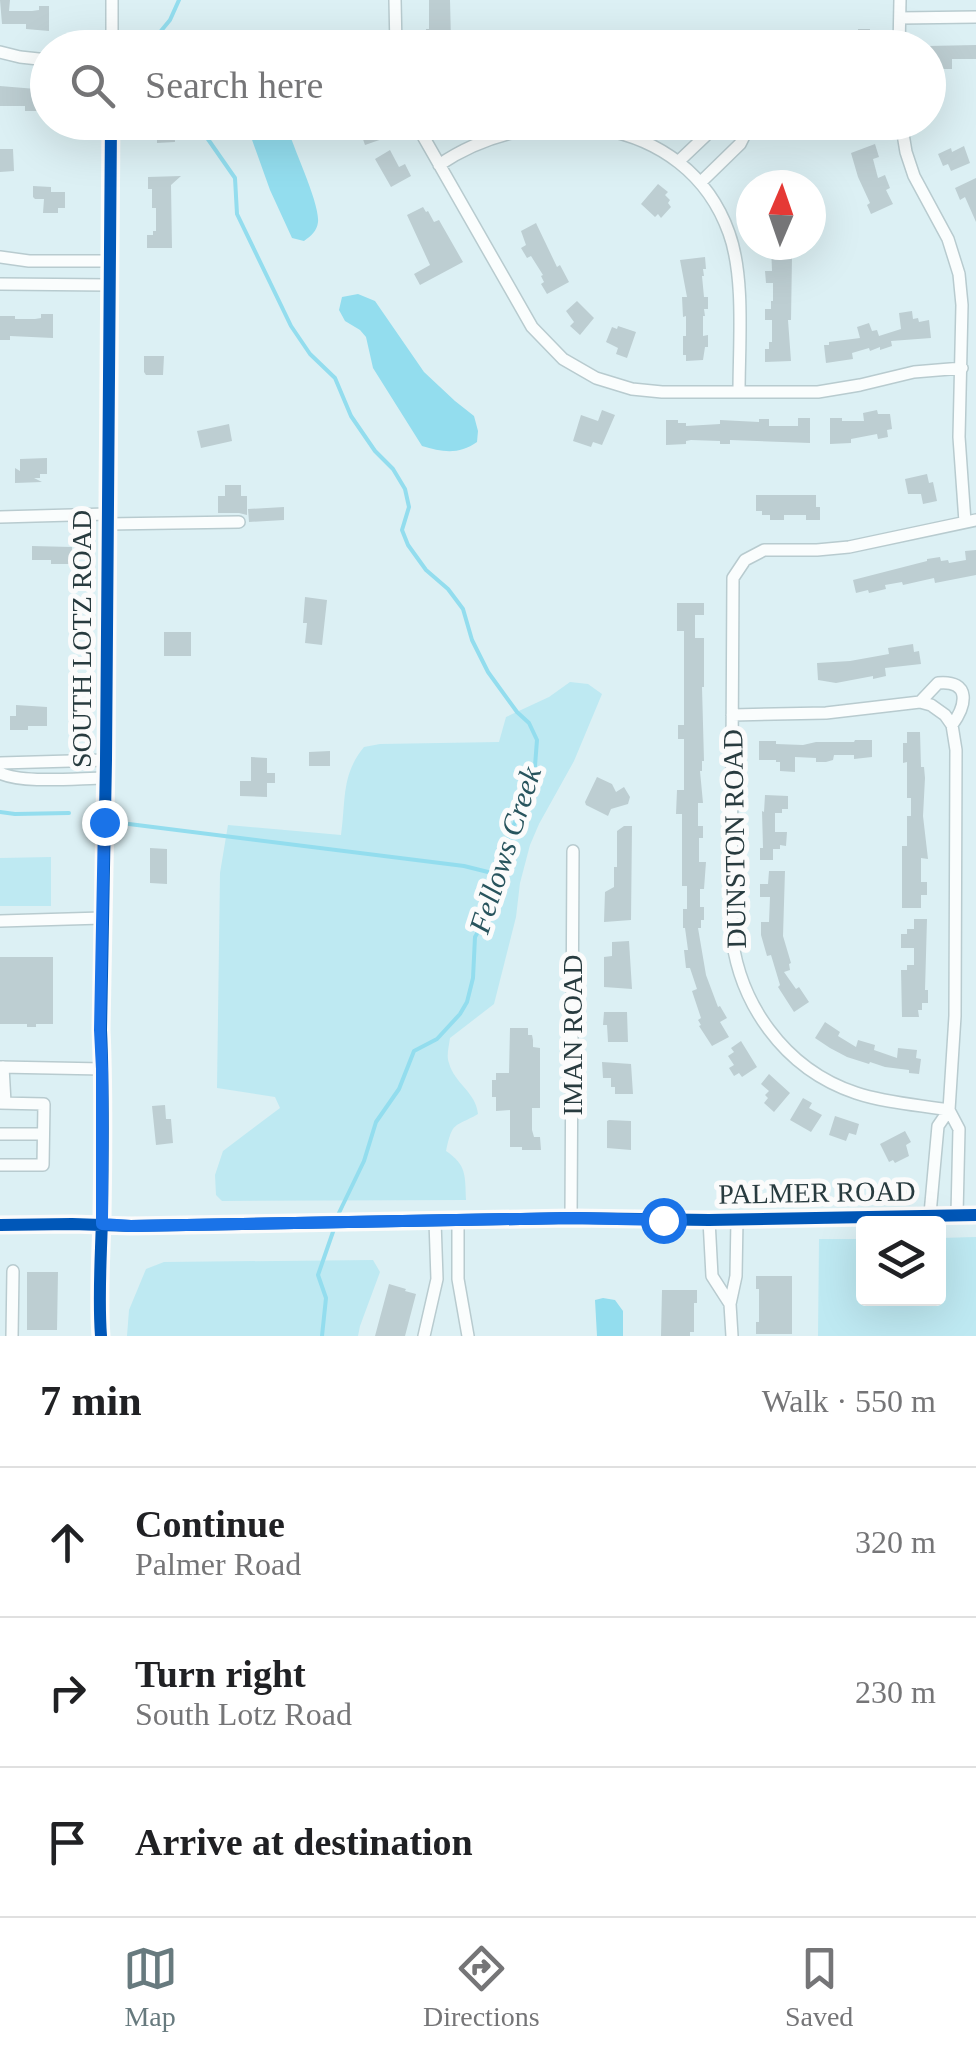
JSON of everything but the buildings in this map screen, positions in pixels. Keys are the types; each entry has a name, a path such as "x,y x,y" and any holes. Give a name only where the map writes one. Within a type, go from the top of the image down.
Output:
{"street":[{"path":"112,0 112,30"},
{"path":"395,0 396,30"},
{"path":"900,0 900,30"},
{"path":"900,18 976,17"},
{"path":"0,52 30,58"},
{"name":"SOUTH LOTZ ROAD","path":"100,1336 111,140"},
{"path":"425,140 523,316 563,359 596,378 632,389 662,392 830,390 914,372 962,368"},
{"path":"439,164 485,140"},
{"path":"638,140 680,161 701,182 723,218 735,255 738,284 739,392"},
{"path":"680,161 702,140"},
{"path":"701,182 742,140"},
{"path":"904,140 914,176 955,259 962,305 959,437 970,521"},
{"path":"0,258 109,260"},
{"path":"0,284 109,285"},
{"path":"0,517 239,522"},
{"name":"DUNSTON ROAD","path":"949,1110 871,1097 829,1082 784,1049 758,1015 740,976 732,937 733,578 744,560 764,550 849,548 970,521"},
{"path":"920,702 938,683 956,686 964,700 952,725"},
{"path":"732,715 826,713 920,702 946,715 952,725 956,750 956,1016 949,1110 938,1126 930,1214"},
{"path":"0,762 106,760"},
{"path":"0,773 28,778 105,778"},
{"name":"IMAN ROAD","path":"571,1218 574,850"},
{"path":"0,920 102,918"},
{"path":"0,1166 43,1165 44,1134 44,1104 2,1103 2,1067 102,1069"},
{"path":"949,1110 959,1128 957,1214"},
{"path":"0,1134 44,1134"},
{"name":"PALMER ROAD","path":"0,1224 131,1226 976,1215"},
{"path":"732,1336 730,1304 736,1276 737,1219"},
{"path":"709,1220 712,1276 730,1304"},
{"path":"424,1336 437,1279 435,1221"},
{"path":"458,1221 458,1279 468,1336"},
{"path":"8,1327 13,1271"},
{"path":"437,1279 458,1279"}],"shaded area":[{"path":"252,140 292,140 317,213 316,228 304,241 292,238"},
{"path":"358,294 375,301 424,372 474,416 477,442 450,451 422,446 373,368 366,337 345,321 339,310 342,297"},
{"path":"570,682 588,684 602,694 574,761 530,845 494,1004 450,1038 449,1063 478,1114 456,1126 446,1151 461,1166 466,1200 222,1201 216,1195 215,1175 223,1151 280,1108 275,1097 217,1088 220,873 228,825 341,835 348,778 364,747 499,742 506,717 549,697"},
{"path":"51,857 51,906 0,906 0,858"},
{"path":"976,1237 976,1336 818,1336 819,1239 856,1239 856,1306 946,1306 946,1238"},
{"path":"373,1260 380,1272 358,1336 127,1336 129,1310 146,1269 164,1262"},
{"path":"595,1300 615,1300 623,1311 623,1336 597,1336"}],"waterway":[{"name":"Fellows Creek","path":"162,30 179,0"},
{"name":"Fellows Creek","path":"209,140 235,178 237,214 291,326 310,354 335,378 351,416 405,489 409,507 402,530 408,545 463,609 472,640 488,672 529,723 537,740 534,779 496,874 492,907 475,937 473,978 467,1002 437,1039 414,1051 399,1089 376,1122 364,1161 337,1217"},
{"path":"0,812 69,813"},
{"path":"129,824 464,866 496,874"},
{"name":"Fellows Creek","path":"322,1336 326,1298 318,1275 335,1226"}],"cycle path":[{"path":"101,1336 111,140"},
{"path":"0,1225 976,1215"}],"route":[{"path":"104,822 102,1224 663,1220"}]}
